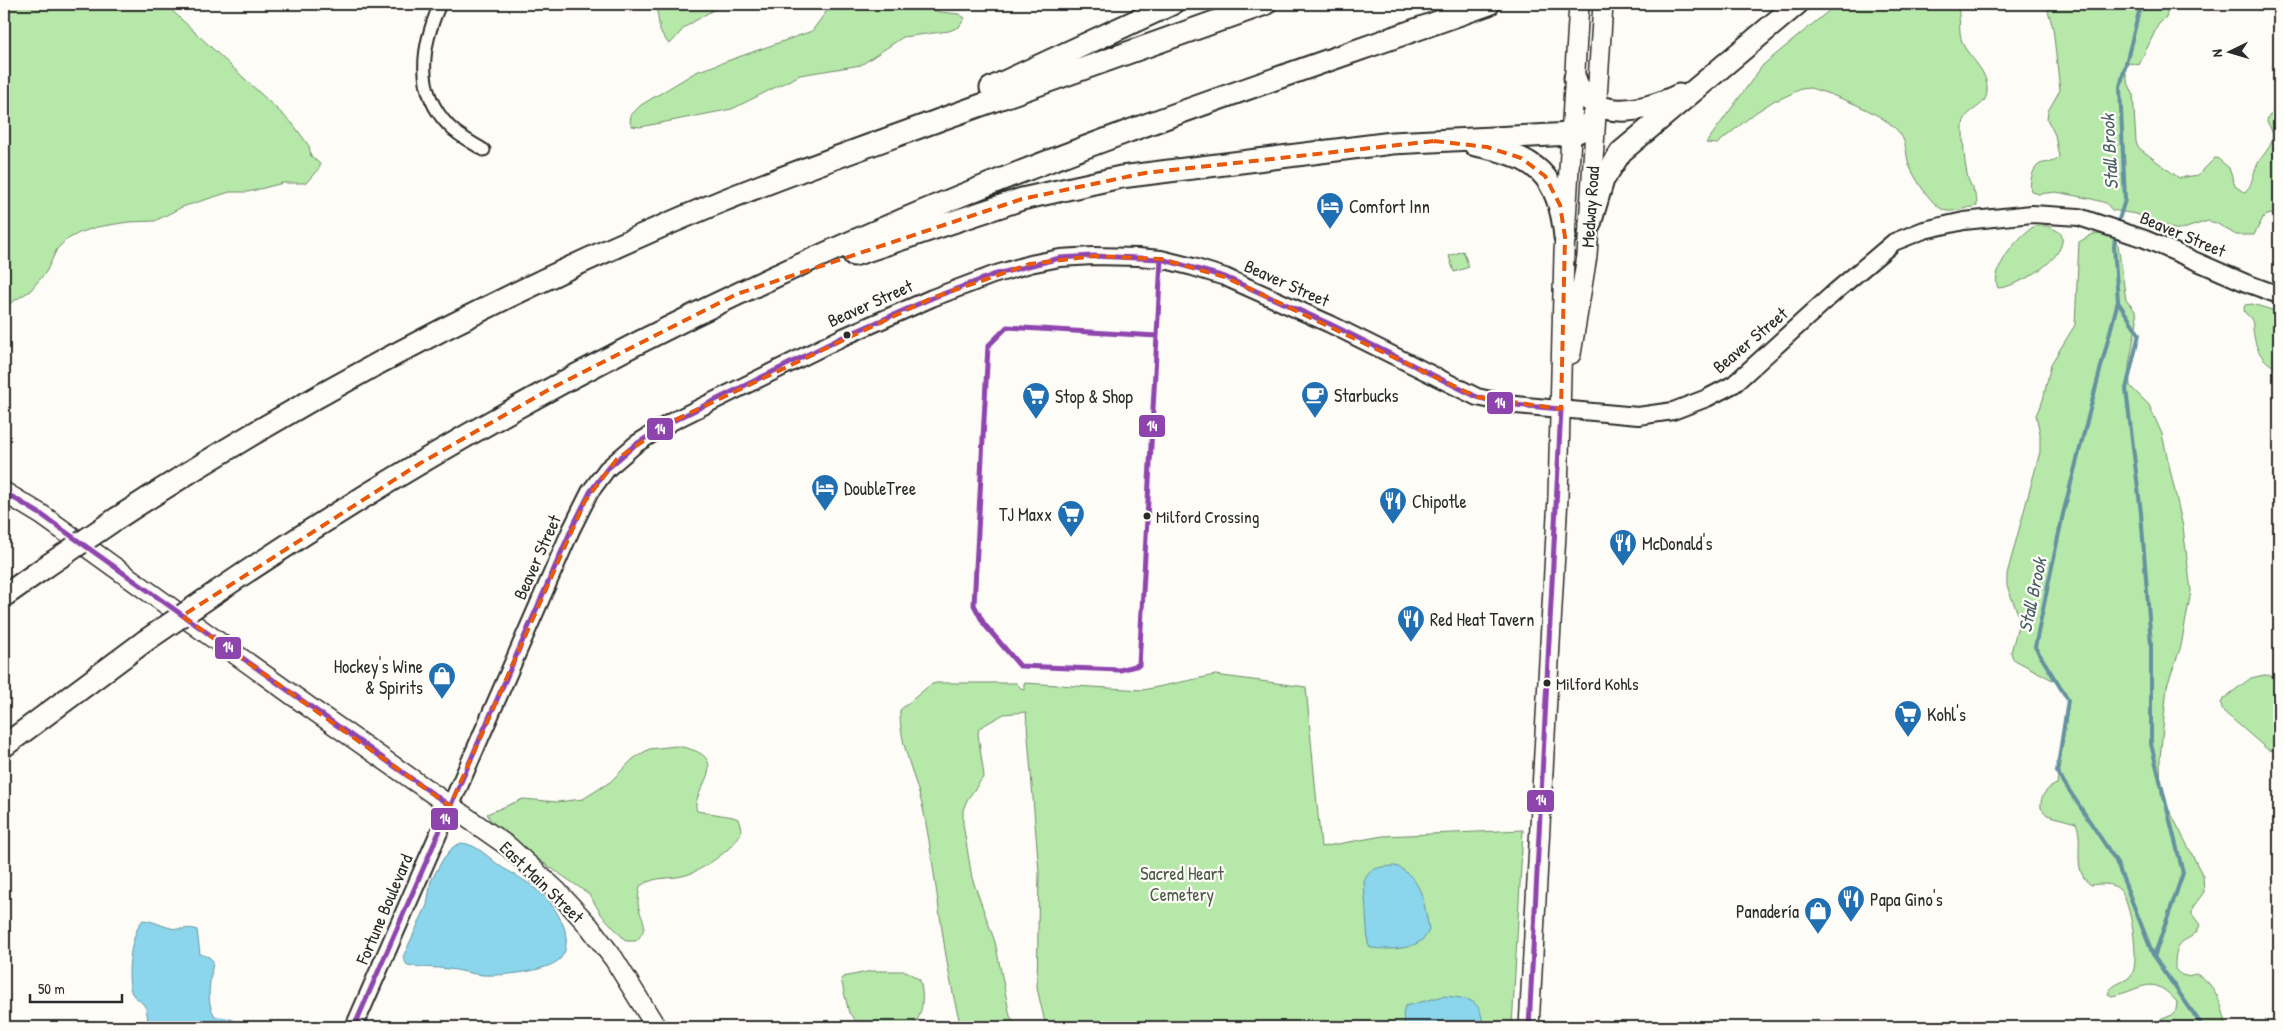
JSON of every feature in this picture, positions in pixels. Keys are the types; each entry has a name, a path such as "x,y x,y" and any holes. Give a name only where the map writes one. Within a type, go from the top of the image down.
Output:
{"highway":[{"path":"852,152 1172,4"},
{"path":"4,596 116,519 257,432 352,378 517,293 699,211 852,152 1265,4"},
{"path":"4,746 146,641 218,591 372,492 525,403 737,294 894,224 1027,170 1489,4"},
{"path":"1590,224 1603,180 1616,158 1640,134 1797,4"},
{"path":"1575,78 1585,97 1597,106 1613,110 1652,106 1681,94 1710,76"},
{"path":"737,294 976,214 1083,184 1166,170 1415,142 1571,134 1582,131 1588,126 1593,119 1597,106"},
{"path":"1415,142 1474,145 1506,152 1526,160 1545,176 1555,190 1562,212 1565,237"}],"main road":[{"name":"Medway Road","path":"1529,1027 1561,409 1565,237 1579,4"},
{"name":"Medway Road","path":"1561,409 1584,282 1590,224 1603,4"},
{"name":"Beaver Street","path":"450,806 570,530 594,485 612,464 652,433 721,396 852,333 932,298 992,275 1030,264 1060,258 1093,256 1161,259 1193,267 1225,277 1330,324 1477,397 1503,404 1638,416 1673,412 1707,398 1740,379 1836,291 1894,242 1924,230 1964,221 2032,214 2079,217 2116,228 2279,295"},
{"name":"East Main Street","path":"4,492 55,525 510,847 556,890 588,926 614,959 656,1027"},
{"name":"Fortune Boulevard","path":"354,1027 450,806"}],"street":[{"path":"440,4 425,42 425,80 431,98 439,113 450,127 484,150"}],"highlighted area":[{"path":"1434,141 1487,147 1521,158 1545,176 1560,205 1565,237 1561,409 1477,397 1225,277 1161,259 1093,256 1030,264 932,298 671,422 617,459 585,501 450,806 182,616 419,464 550,389 737,294 1022,199 1145,173"}],"green space":[{"path":"4,4 165,4 293,124 309,146 311,156 320,164 320,167 306,183 283,183 248,192 230,192 182,207 155,221 128,222 97,227 79,233 66,240 57,249 46,272 30,291 4,307"},
{"path":"656,4 723,4 685,27 671,43 668,43 660,31"},
{"path":"835,4 861,4 885,10 925,7 940,12 959,14 965,18 959,27 949,31 903,37 861,65 800,75 732,109 640,127 632,126 630,122 631,115 641,105 696,72 812,31 826,12"},
{"path":"1837,4 1957,4 1962,42 1982,71 1987,84 1986,98 1966,116 1963,128 1966,169 1977,206 1947,211 1936,205 1915,177 1909,165 1903,139 1894,127 1860,106 1810,88 1801,89 1775,100 1755,113 1717,144 1706,143 1763,65"},
{"path":"2046,4 2165,4 2168,8 2166,17 2158,25 2139,65 2130,63 2125,66 2127,80 2133,94 2136,142 2139,148 2179,178 2198,175 2217,158 2229,168 2235,186 2245,193 2251,184 2259,162 2272,141 2271,129 2267,122 2268,117 2279,108 2279,223 2277,217 2271,214 2264,216 2254,235 2236,235 2216,223 2208,221 2183,229 2174,229 2136,214 2112,210 2106,203 2092,199 2056,192 2038,194 2031,191 2030,184 2037,166 2055,161 2059,157 2055,135 2047,119 2048,111 2060,90 2053,28"},
{"path":"2035,226 2048,226 2061,233 2062,242 2058,252 2041,269 2018,282 1998,288 1996,280 2002,263 2014,244"},
{"path":"2093,234 2111,235 2118,245 2126,300 2136,312 2137,321 2129,365 2130,386 2149,405 2162,434 2183,527 2191,591 2181,646 2167,686 2160,759 2161,794 2203,876 2204,892 2193,907 2192,914 2200,925 2197,932 2180,944 2177,949 2175,969 2184,976 2196,974 2209,984 2217,997 2227,1027 2159,1027 2162,1019 2170,1016 2176,1010 2177,1002 2168,993 2153,985 2139,987 2112,996 2108,994 2113,987 2131,976 2135,965 2133,930 2128,906 2124,896 2117,887 2106,884 2091,885 2085,879 2079,864 2079,839 2076,823 2047,815 2041,808 2045,793 2057,784 2068,708 2065,692 2060,684 2013,659 2011,652 2020,619 2007,586 2007,574 2040,452 2040,433 2036,415 2043,400 2051,364 2075,325 2079,242"},
{"path":"1463,251 1469,267 1454,272 1449,256"},
{"path":"2252,304 2279,312 2279,369 2263,358 2257,348 2251,319 2244,311 2245,305"},
{"name":"Sacred Heart Cemetery","path":"1215,675 1306,687 1321,847 1383,836 1523,830 1512,1027 1046,1027 1037,988 1039,872 1026,712 1004,714 979,728 978,734 984,776 967,800 963,810 963,824 972,878 995,942 1010,1016 1016,1027 961,1027 949,974 924,813 905,749 900,723 900,710 930,685 936,683 1016,683 1024,691 1024,683 1143,690"},
{"path":"2264,675 2274,678 2279,687 2279,751 2268,750 2223,711 2221,704 2223,699 2251,678"},
{"path":"676,746 695,751 705,758 709,766 708,775 696,803 697,811 738,819 741,830 735,842 728,849 698,870 678,877 653,880 640,886 638,903 644,922 643,930 636,941 626,941 601,914 589,894 525,850 513,837 496,829 487,814 523,799 557,802 583,799 610,782 633,759 649,749"},
{"path":"872,971 906,971 920,980 922,992 921,1011 912,1027 862,1027 849,1013 841,979"}],"water":[{"path":"461,843 478,849 503,868 523,879 546,898 559,916 565,931 566,948 560,959 545,967 534,970 491,975 407,965 403,957 427,905 431,881 443,859 453,847"},
{"path":"1396,866 1405,871 1417,885 1421,893 1429,930 1419,942 1404,948 1371,948 1368,944 1364,882 1369,873 1377,868"},
{"path":"143,920 171,928 191,928 197,930 200,954 209,957 213,961 209,991 212,1011 216,1017 233,1020 240,1027 149,1027 145,1007 131,991 129,974 135,934"},
{"path":"1444,996 1467,999 1477,1005 1482,1017 1483,1027 1405,1027 1403,1015 1405,1006"}],"waterway":[{"name":"Stall Brook","path":"2117,226 2125,200 2120,87 2141,4"},
{"name":"Stall Brook","path":"2116,233 2114,246 2118,301 2063,514 2035,647 2068,700 2057,772 2116,861 2154,957 2203,1027"},
{"name":"Stall Brook","path":"2118,302 2139,334 2126,389 2141,513 2151,644 2151,744 2183,873 2154,957"}],"transit line":[{"name":"14","path":"354,1027 571,530 590,492 607,469 636,444 671,422 843,337 932,298 993,275 1060,258 1093,256 1161,259 1225,277 1330,324 1477,397 1503,404 1561,409 1529,1027"},
{"name":"14","path":"1157,336 1161,259"},
{"name":"14","path":"1007,327 1157,336 1139,665 1120,670 1020,666 984,624 974,605 988,346 1007,327"},
{"name":"14","path":"4,492 42,515 450,806"}],"place":[{"name":"Comfort Inn","path":"1330,230"},
{"name":"Starbucks","path":"1315,419"},
{"name":"Stop & Shop","path":"1036,420"},
{"name":"DoubleTree","path":"825,512"},
{"name":"Milford Crossing","path":"1147,516"},
{"name":"Chipotle","path":"1393,525"},
{"name":"TJ Maxx","path":"1071,538"},
{"name":"McDonald's","path":"1623,567"},
{"name":"Red Heat Tavern","path":"1411,643"},
{"name":"Milford Kohls","path":"1547,683"},
{"name":"Hockey's Wine & Spirits","path":"442,700"},
{"name":"Kohl's","path":"1908,738"},
{"name":"Papa Gino's","path":"1851,923"},
{"name":"Panadería","path":"1818,935"}]}
